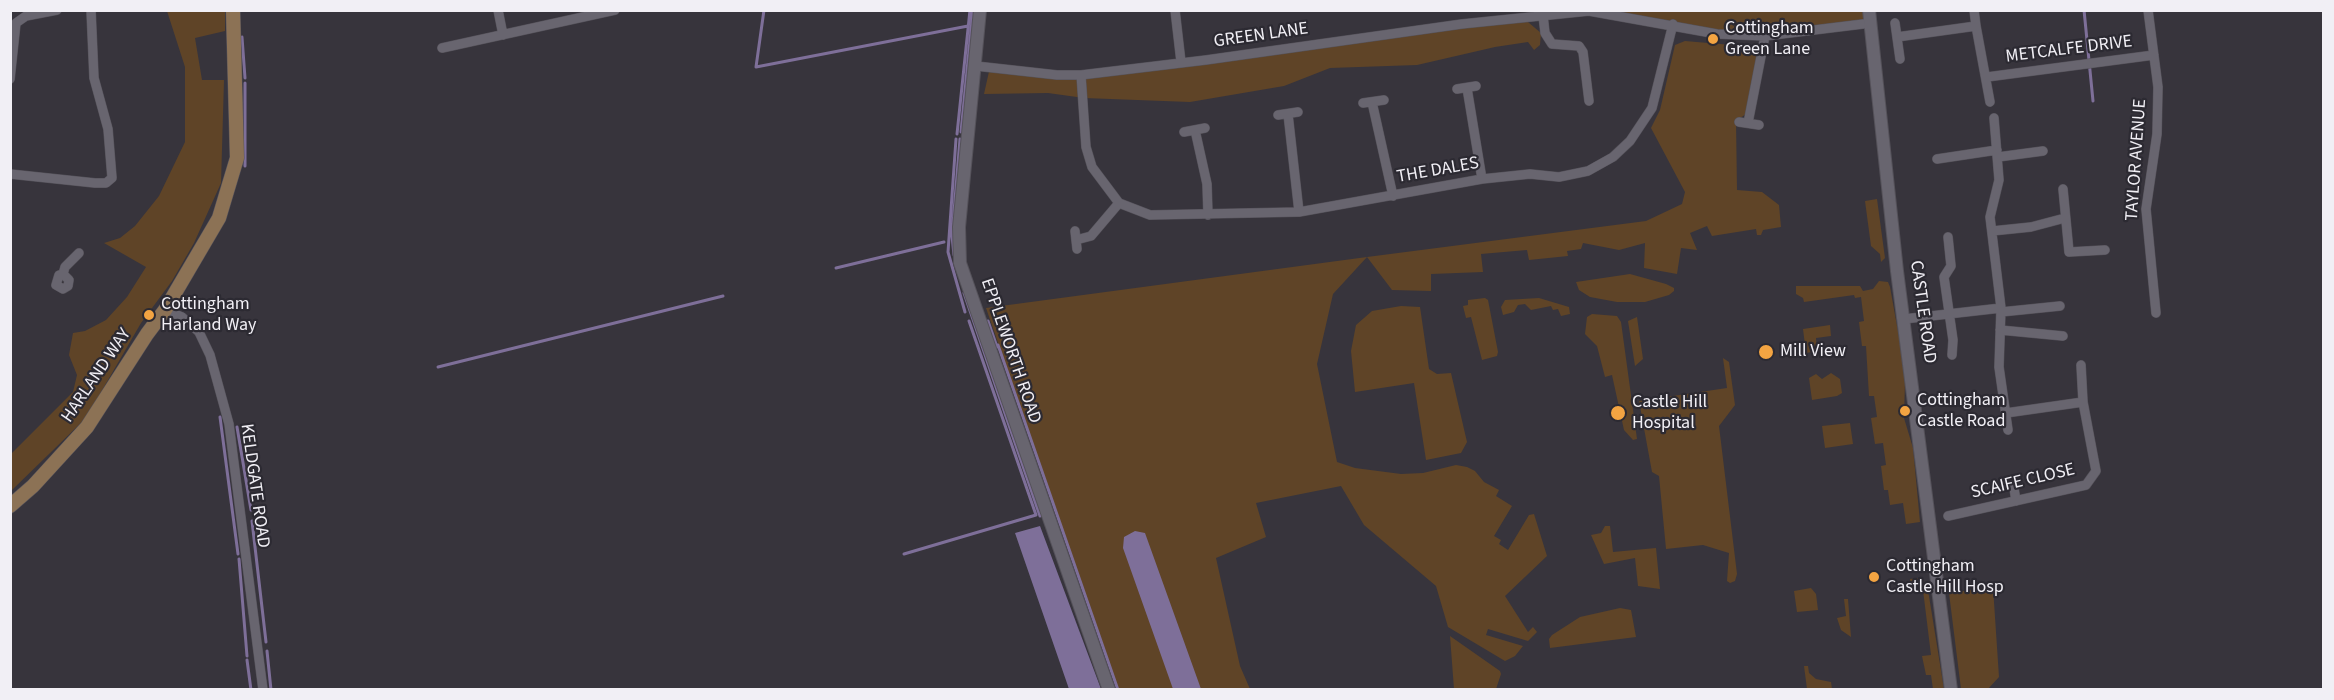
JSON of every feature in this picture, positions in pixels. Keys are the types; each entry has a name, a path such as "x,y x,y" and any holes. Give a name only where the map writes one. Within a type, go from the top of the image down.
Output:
{"main road":[{"name":"HARLAND WAY","path":"10,506 87,427 147,333 165,310 219,218 237,158 233,10"}],"street":[{"path":"10,79 15,23 26,16 57,10"},
{"path":"10,174 95,183 106,183 112,178 108,129 94,78 91,10"},
{"path":"498,10 503,35"},
{"path":"442,48 615,10"},
{"name":"EPPLEWORTH ROAD","path":"980,10 959,227 960,263 1109,690"},
{"path":"1175,10 1181,62"},
{"path":"1974,10 1990,102"},
{"name":"TAYLOR AVENUE","path":"2148,10 2158,87 2157,134 2146,209 2156,313"},
{"name":"GREEN LANE","path":"976,66 1057,75 1081,75 1589,11 1672,24 1717,34 1765,36 1870,17"},
{"path":"1543,15 1545,33 1552,44 1579,46 1583,52 1589,101"},
{"name":"CASTLE ROAD","path":"1870,17 1904,319 1951,690"},
{"path":"1894,23 1900,59"},
{"name":"THE DALES","path":"1119,203 1150,215 1299,212 1482,179 1530,174 1559,177 1588,171 1613,157 1630,141 1652,108 1672,24"},
{"path":"1897,37 1976,26"},
{"path":"1759,125 1744,122 1765,36"},
{"name":"METCALFE DRIVE","path":"1987,77 2154,55"},
{"path":"1076,240 1090,236 1119,203 1092,167 1086,147 1081,75"},
{"path":"1467,87 1482,179"},
{"path":"1384,100 1367,103 1393,196"},
{"path":"1288,114 1299,212"},
{"path":"1994,118 2000,180 1990,217 2001,310 1999,361 2008,430"},
{"path":"1184,132 1200,129 1207,184 1208,215"},
{"path":"1937,159 2043,151"},
{"path":"2063,189 2069,252 2105,250"},
{"path":"1992,231 2031,226 2065,218"},
{"path":"1948,237 1951,266 1944,277 1952,355"},
{"path":"63,274 70,258 78,253"},
{"path":"1904,319 2060,306"},
{"name":"KELDGATE ROAD","path":"165,310 182,317 199,332 210,355 229,424 263,690"},
{"path":"2000,330 2063,336"},
{"name":"SCAIFE CLOSE","path":"1948,516 2086,485 2096,471 2083,402 2081,365"},
{"path":"2006,413 2083,402"},
{"path":"2013,482 2016,501"}],"shaded area":[{"path":"1589,10 1869,10 1871,23 1765,36 1717,34"},
{"path":"167,11 225,11 225,31 195,38 202,80 224,80 221,183 194,243 172,281 141,323 86,418 11,491 11,454 73,392 77,375 69,355 73,333 85,331 106,320 127,297 146,267 104,243 120,238 135,226 159,196 185,142 185,67"},
{"path":"1522,17 1541,33 1540,45 1534,50 1528,42 1417,65 1330,68 1284,86 1190,102 1084,98 1048,93 984,94 990,67 1057,75"},
{"path":"1685,41 1755,47 1757,53 1746,114 1736,121 1737,190 1762,192 1779,205 1781,227 1763,230 1761,235 1757,235 1756,229 1712,236 1707,226 1690,233 1697,250 1681,248 1677,274 1644,268 1645,243 1619,250 1583,243 1581,249 1567,251 1568,256 1529,260 1527,250 1481,254 1483,272 1431,274 1431,291 1392,290 1367,257 1646,221 1682,204 1685,192 1651,128 1660,110 1675,45"},
{"path":"1877,199 1885,258 1881,262 1880,254 1871,246 1865,201"},
{"path":"1367,257 1333,294 1317,364 1337,462 1355,468 1401,474 1423,473 1456,465 1475,471 1484,482 1499,490 1496,496 1512,506 1494,536 1501,540 1499,544 1508,550 1529,515 1534,514 1547,556 1505,596 1528,632 1533,627 1537,632 1528,641 1488,629 1486,635 1523,646 1515,656 1505,661 1448,627 1436,586 1364,525 1341,486 1256,503 1266,537 1216,558 1240,666 1250,689 1118,689 986,308"},
{"path":"1630,274 1666,284 1674,288 1674,291 1669,295 1645,302 1617,302 1590,297 1579,290 1576,282"},
{"path":"1879,281 1888,282 1890,287 1905,381 1904,418 1913,448 1920,522 1906,524 1903,503 1890,505 1888,490 1884,490 1881,466 1886,465 1883,443 1875,444 1871,418 1877,417 1874,396 1869,396 1866,346 1862,346 1859,322 1864,321 1861,297 1855,298 1854,295 1804,302 1803,298 1796,294 1796,286 1860,286 1863,291 1873,289"},
{"path":"1485,298 1488,300 1498,352 1497,356 1482,360 1471,317 1466,318 1463,306 1468,305 1468,300"},
{"path":"1539,298 1569,307 1570,314 1561,316 1558,309 1553,310 1551,306 1531,310 1525,304 1518,305 1514,312 1503,315 1501,307 1505,300"},
{"path":"1401,306 1420,307 1429,369 1437,374 1451,373 1467,442 1461,453 1426,460 1414,383 1355,392 1351,351 1356,325 1372,311"},
{"path":"1592,314 1617,316 1621,322 1637,439 1633,440 1624,430 1612,375 1605,377 1597,346 1585,334 1587,317"},
{"path":"1637,317 1643,359 1635,366 1628,321"},
{"path":"1830,325 1831,336 1816,338 1817,351 1806,353 1803,329"},
{"path":"1723,358 1729,362 1735,405 1719,426 1737,574 1735,581 1730,583 1727,581 1729,553 1703,545 1666,549 1659,476 1652,472 1639,401 1727,388"},
{"path":"1831,373 1840,379 1842,393 1812,400 1809,378 1816,374 1822,379"},
{"path":"1850,423 1853,444 1825,448 1822,426"},
{"path":"1040,526 1101,689 1069,689 1015,533"},
{"path":"1605,526 1610,526 1613,552 1656,548 1660,589 1638,586 1635,558 1604,564 1591,535 1601,533"},
{"path":"1135,531 1145,533 1201,689 1173,689 1123,548 1124,537"},
{"path":"1919,578 1928,590 1944,689 1933,689 1931,675 1926,675 1922,656 1931,655 1923,590 1920,586 1911,586 1910,579"},
{"path":"1993,587 1999,677 1988,689 1961,689 1949,593"},
{"path":"1811,588 1816,594 1818,610 1797,612 1794,591"},
{"path":"1844,599 1848,599 1851,637 1841,630 1837,618 1846,616"},
{"path":"1620,608 1631,610 1636,637 1550,648 1549,639 1552,635 1580,617"},
{"path":"1450,636 1500,671 1496,689 1454,689"},
{"path":"1804,666 1808,666 1809,673 1816,679 1831,682 1832,689 1807,689"}],"waterway":[{"path":"764,10 756,67 968,26"},
{"path":"957,134 970,10"},
{"path":"961,132 973,10"},
{"path":"2084,10 2093,101"},
{"path":"242,37 245,78"},
{"path":"245,83 245,166"},
{"path":"956,139 948,252 965,312"},
{"path":"954,255 952,236 960,139"},
{"path":"836,268 944,242"},
{"path":"964,293 1040,516"},
{"path":"438,367 723,296"},
{"path":"904,554 1036,515 969,321"},
{"path":"988,321 997,347"},
{"path":"998,345 1118,690"},
{"path":"220,417 238,554"},
{"path":"237,427 251,510"},
{"path":"252,521 266,642"},
{"path":"239,559 247,656"},
{"path":"267,651 271,690"},
{"path":"247,660 251,690"}],"place":[{"name":"Cottingham Green Lane","path":"1713,39"},
{"name":"Cottingham Harland Way","path":"149,315"},
{"name":"Mill View","path":"1766,352"},
{"name":"Cottingham Castle Road","path":"1905,411"},
{"name":"Castle Hill Hospital","path":"1618,413"},
{"name":"Cottingham Castle Hill Hosp","path":"1874,577"}]}
